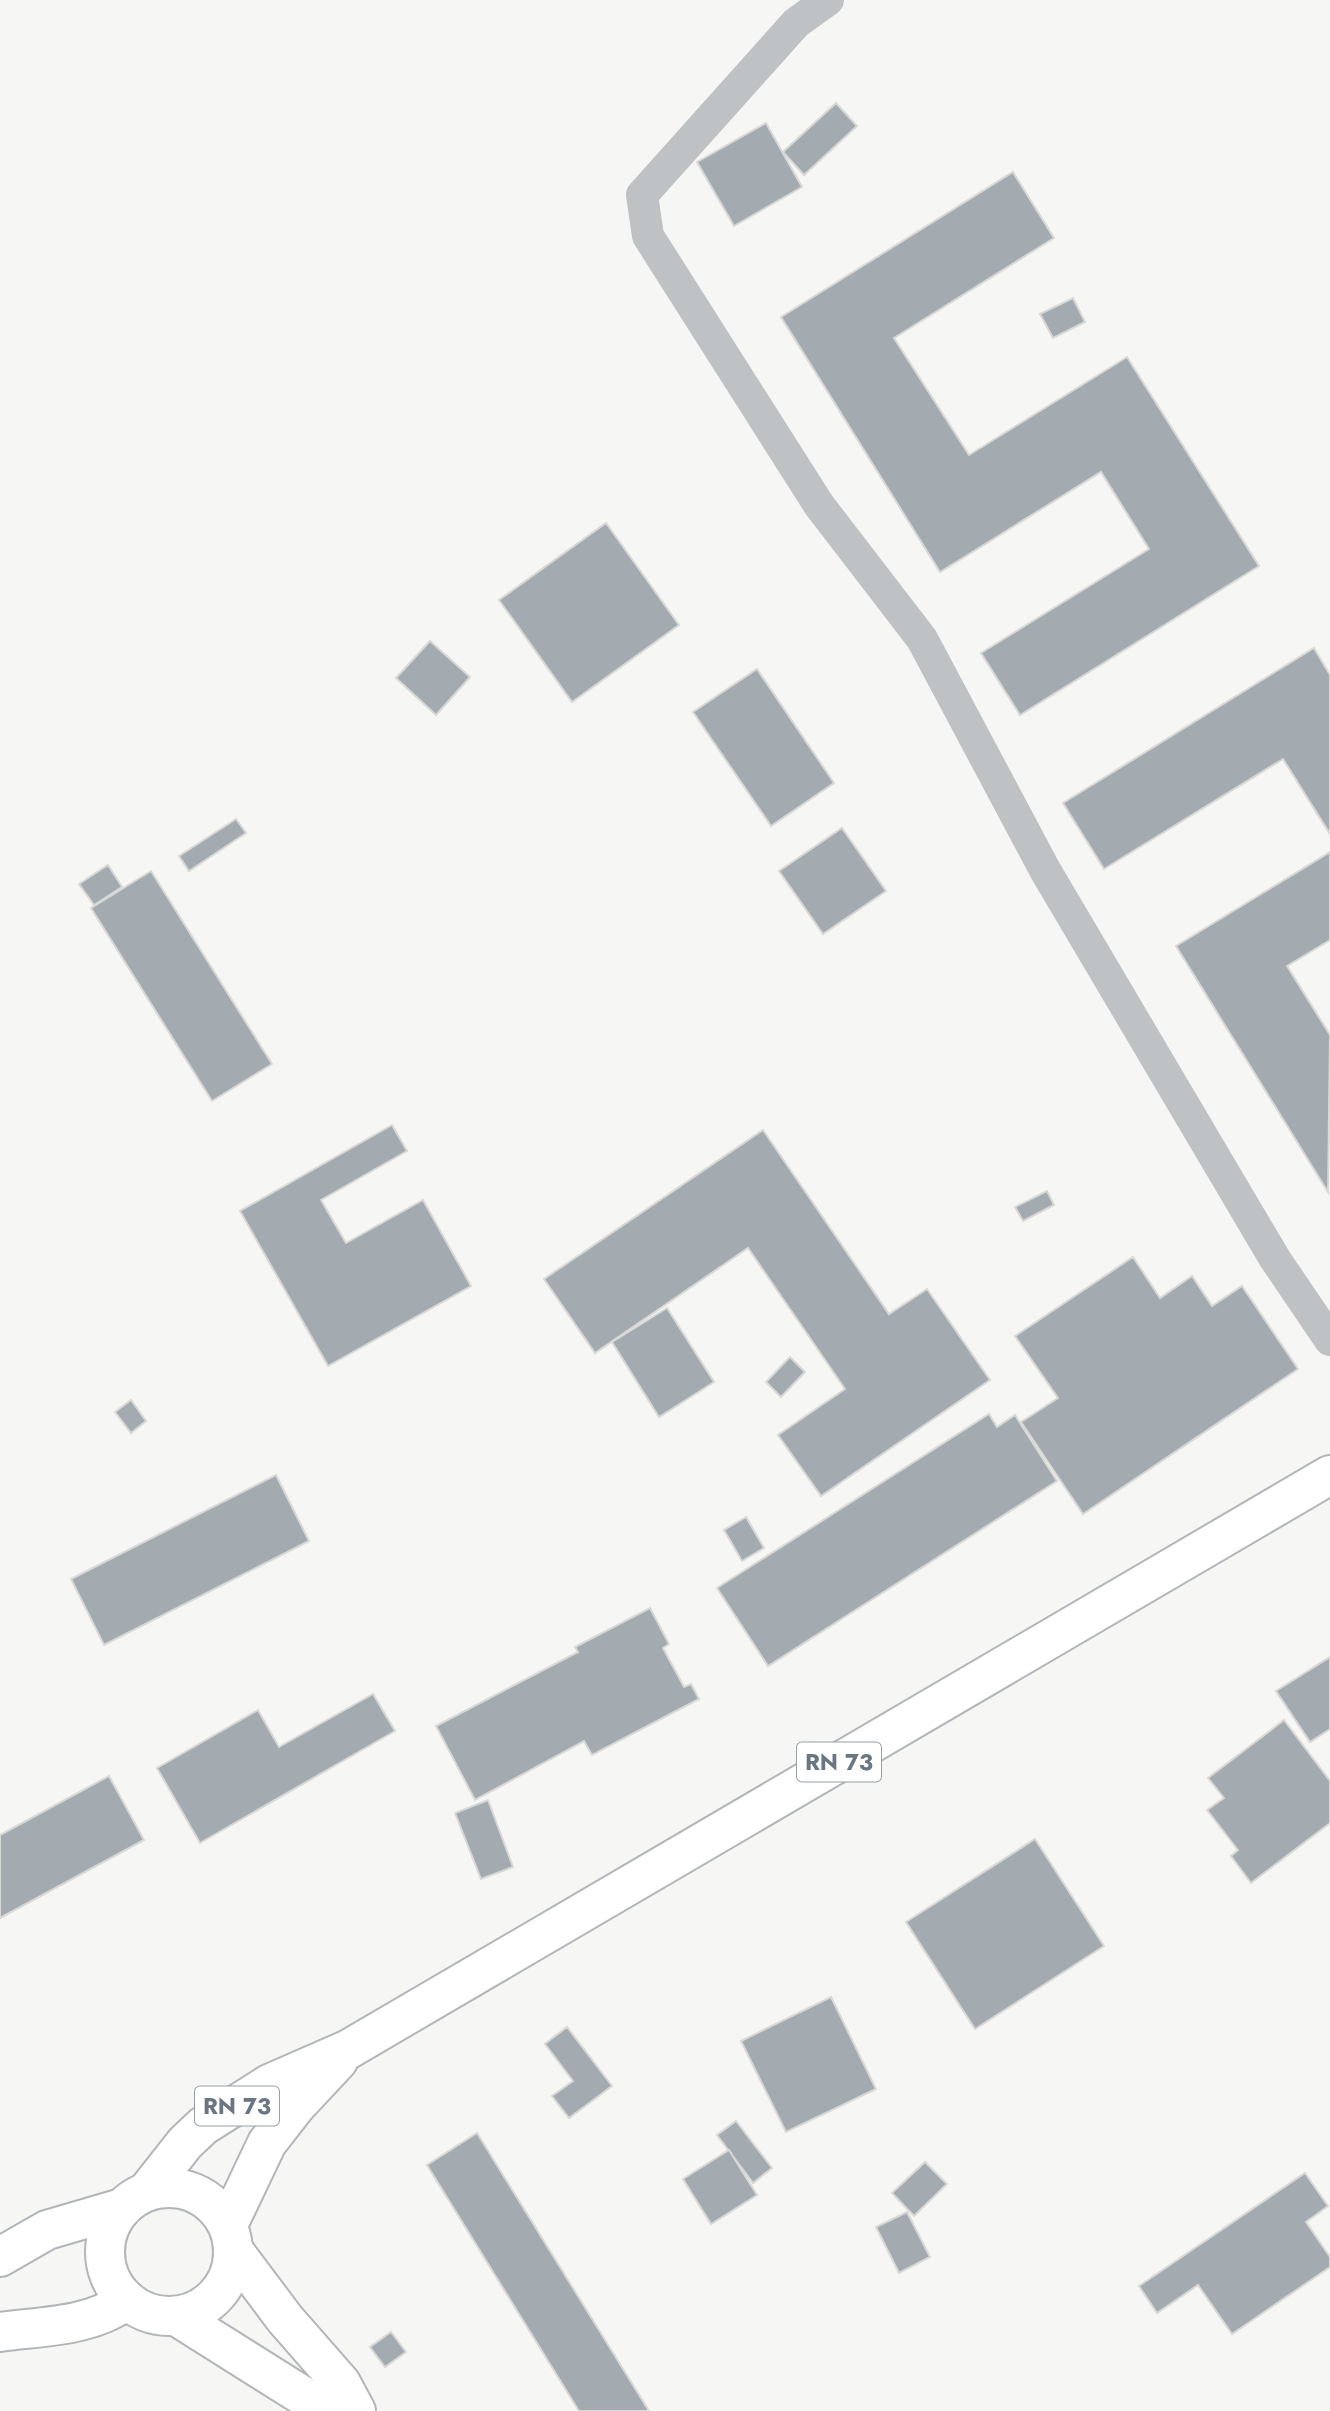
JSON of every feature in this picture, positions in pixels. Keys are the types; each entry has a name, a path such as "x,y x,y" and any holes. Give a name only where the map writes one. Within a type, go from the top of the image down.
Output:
{"main road":[{"name":"RN 73","path":"135,2199 203,2126 269,2084 349,2049 1330,1475"},
{"name":"RN 73","path":"231,2238 267,2143 295,2107 349,2049"},
{"path":"0,2257 47,2230 164,2186 192,2192 216,2208 231,2238 285,2319 341,2383 356,2411"},
{"path":"135,2199 109,2230 104,2253 111,2280 127,2300 148,2313 176,2316 197,2311 216,2294 230,2274 231,2238"},
{"path":"0,2332 103,2316 127,2300"},
{"path":"176,2316 327,2411"}],"street":[{"path":"828,0 796,23 642,195 648,236 819,505 922,639 1045,870 1275,1259 1330,1340"}],"building":[{"path":"836,103 857,126 804,175 783,152"},
{"path":"766,123 802,187 734,226 697,162"},
{"path":"1013,172 1054,238 894,338 969,455 1127,357 1259,566 1020,715 981,653 1149,549 1101,472 940,572 781,317"},
{"path":"1073,298 1085,322 1053,338 1040,314"},
{"path":"606,523 679,625 572,702 499,600"},
{"path":"430,641 470,677 436,715 396,678"},
{"path":"1314,648 1330,675 1330,834 1283,759 1104,869 1063,803"},
{"path":"757,669 834,783 771,826 693,712"},
{"path":"236,819 246,833 189,871 179,856"},
{"path":"842,828 886,891 823,934 779,871"},
{"path":"1330,852 1330,940 1287,966 1330,1035 1328,1192 1176,946"},
{"path":"108,865 122,887 94,905 79,884"},
{"path":"151,871 272,1064 212,1101 91,908"},
{"path":"392,1125 407,1151 321,1200 346,1243 423,1200 471,1286 328,1366 240,1211"},
{"path":"763,1130 889,1314 927,1289 990,1380 821,1496 778,1435 845,1389 748,1248 595,1353 544,1279"},
{"path":"1047,1191 1054,1205 1023,1221 1015,1207"},
{"path":"1133,1257 1160,1298 1192,1276 1212,1306 1242,1286 1298,1369 1083,1514 1021,1422 1058,1398 1015,1336"},
{"path":"667,1308 714,1382 659,1417 612,1342"},
{"path":"790,1357 805,1372 781,1397 766,1382"},
{"path":"131,1400 146,1421 131,1433 115,1412"},
{"path":"989,1414 997,1427 1015,1415 1057,1481 768,1666 717,1588"},
{"path":"276,1475 309,1541 104,1645 71,1579"},
{"path":"746,1517 764,1548 742,1561 724,1530"},
{"path":"650,1608 669,1644 663,1648 684,1687 691,1684 699,1699 592,1755 584,1741 475,1800 436,1726 578,1652 575,1647"},
{"path":"1330,1657 1330,1729 1310,1742 1276,1691"},
{"path":"373,1694 395,1731 200,1843 157,1768 258,1710 279,1747"},
{"path":"1284,1720 1330,1781 1330,1823 1251,1883 1231,1856 1238,1850 1207,1810 1224,1798 1208,1778"},
{"path":"109,1776 144,1840 0,1918 0,1835"},
{"path":"488,1800 513,1867 481,1879 455,1813"},
{"path":"1035,1839 1104,1946 975,2029 906,1922"},
{"path":"831,1997 876,2089 786,2132 741,2041"},
{"path":"567,2027 612,2086 569,2118 552,2096 573,2081 545,2044"},
{"path":"736,2121 772,2168 753,2183 717,2135"},
{"path":"477,2133 649,2411 579,2411 427,2165"},
{"path":"729,2150 757,2195 711,2224 683,2179"},
{"path":"925,2162 947,2184 914,2216 892,2193"},
{"path":"1305,2173 1328,2206 1306,2222 1330,2257 1330,2267 1232,2334 1198,2285 1157,2313 1139,2286"},
{"path":"907,2212 930,2257 899,2273 876,2227"},
{"path":"391,2332 406,2352 385,2367 370,2347"}]}
